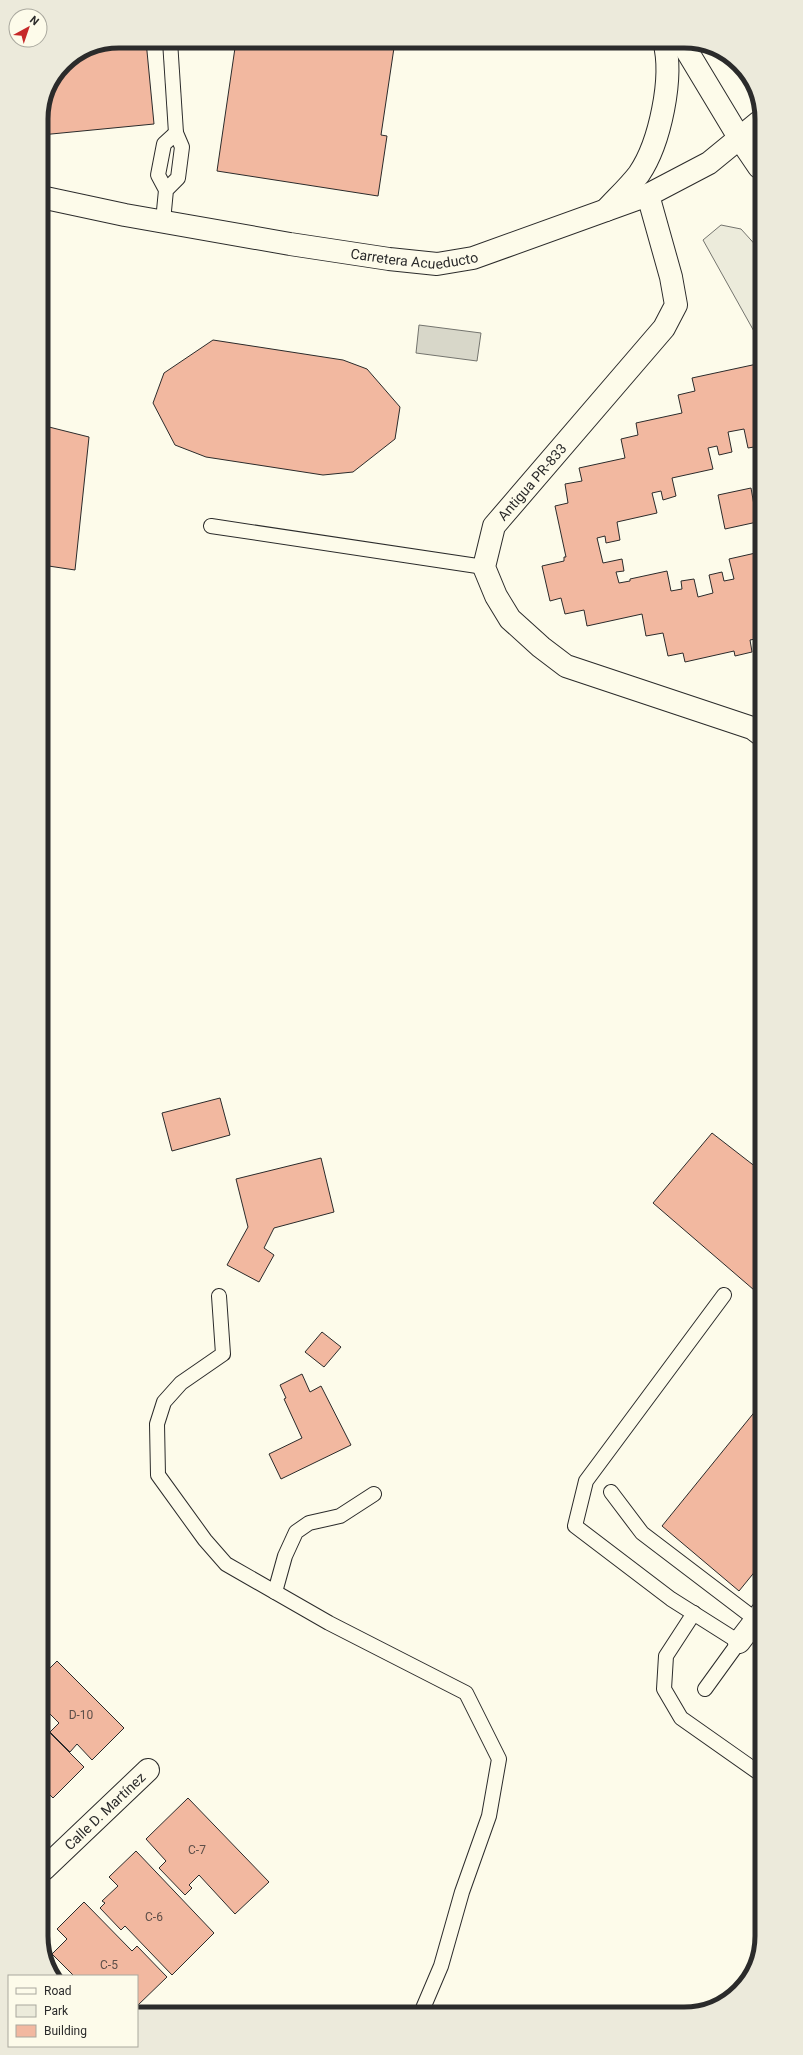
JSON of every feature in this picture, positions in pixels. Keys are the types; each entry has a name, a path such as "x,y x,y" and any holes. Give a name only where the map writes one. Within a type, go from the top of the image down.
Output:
{"main road":[{"path":"606,210 639,173 656,140 667,92 664,48"},
{"path":"685,48 755,161"},
{"name":"Carretera Acueducto","path":"48,198 163,221 358,255 437,264 473,258 648,195 709,163 755,126"},
{"name":"Antigua PR-833","path":"484,566 494,526 664,328 676,305 671,277 648,195"},
{"path":"484,566 496,596 510,618 541,647 566,666 755,727"},
{"path":"739,1642 755,1619"},
{"name":"Calle D. Martínez","path":"48,1864 148,1770"}],"lane":[{"path":"166,190 178,178 182,147 176,132 170,48"},
{"path":"163,221 166,190 158,175 164,144 176,132"},
{"path":"211,526 484,566"},
{"path":"705,1689 739,1642 671,1599 575,1526 586,1481 724,1295"},
{"path":"219,1296 223,1354 181,1383 164,1402 156,1424 158,1475 205,1540 226,1564 329,1623 466,1693 499,1759 489,1816 462,1892 441,1966 423,2007"},
{"path":"611,1492 642,1533 755,1613"},
{"path":"275,1592 285,1556 296,1532 308,1522 340,1516 374,1494"},
{"path":"694,1613 666,1656 664,1689 681,1718 755,1770"}],"green space":[{"path":"721,225 741,229 755,244 755,333 703,240"}],"shaded area":[{"path":"419,325 481,333 477,361 416,353"}],"building":[{"path":"147,48 154,124 48,134 50,100 60,79 83,57 105,49"},
{"path":"235,48 394,48 381,135 387,136 378,196 217,171"},
{"path":"213,340 343,360 367,369 400,407 395,439 353,472 323,475 206,457 175,445 153,403 164,373"},
{"path":"755,364 755,447 748,448 744,429 728,432 732,452 719,455 717,446 708,448 713,469 672,478 676,496 663,500 661,491 652,493 657,513 617,522 620,540 606,543 605,536 597,538 603,563 622,559 624,571 616,572 619,583 630,581 630,579 667,571 671,591 682,589 681,581 694,579 698,597 713,593 709,575 722,572 724,581 734,579 729,559 755,553 755,639 750,640 752,652 735,656 734,651 685,662 683,653 668,656 663,633 646,636 642,614 587,626 584,610 565,614 561,598 550,601 542,566 564,561 564,557 566,557 555,506 568,503 565,484 582,481 579,468 625,458 621,439 638,435 636,423 682,413 678,395 695,391 692,378"},
{"path":"48,427 89,437 75,570 48,566"},
{"path":"751,488 755,511 755,522 725,529 718,495"},
{"path":"220,1098 230,1135 172,1151 162,1113"},
{"path":"712,1133 755,1166 755,1291 653,1203"},
{"path":"321,1158 334,1212 274,1228 264,1248 274,1255 259,1282 227,1265 248,1227 236,1179"},
{"path":"322,1332 341,1347 324,1367 305,1352"},
{"path":"302,1374 310,1392 321,1386 351,1445 281,1479 269,1454 302,1438 284,1399 286,1398 280,1385"},
{"path":"755,1411 755,1571 739,1591 662,1526"},
{"path":"57,1661 124,1728 92,1760 77,1744 70,1752 50,1732 59,1723 48,1712 48,1670"},
{"path":"48,1731 84,1767 53,1798 50,1795 48,1797"},
{"path":"188,1798 269,1882 235,1914 199,1875 189,1885 192,1888 185,1895 159,1868 166,1861 146,1839"},
{"path":"136,1851 214,1933 172,1975 125,1926 121,1930 100,1908 105,1903 102,1901 118,1886 109,1877"},
{"path":"84,1902 132,1951 137,1946 167,1977 138,2005 138,1975 73,1975 52,1954 67,1939 57,1929"}]}
